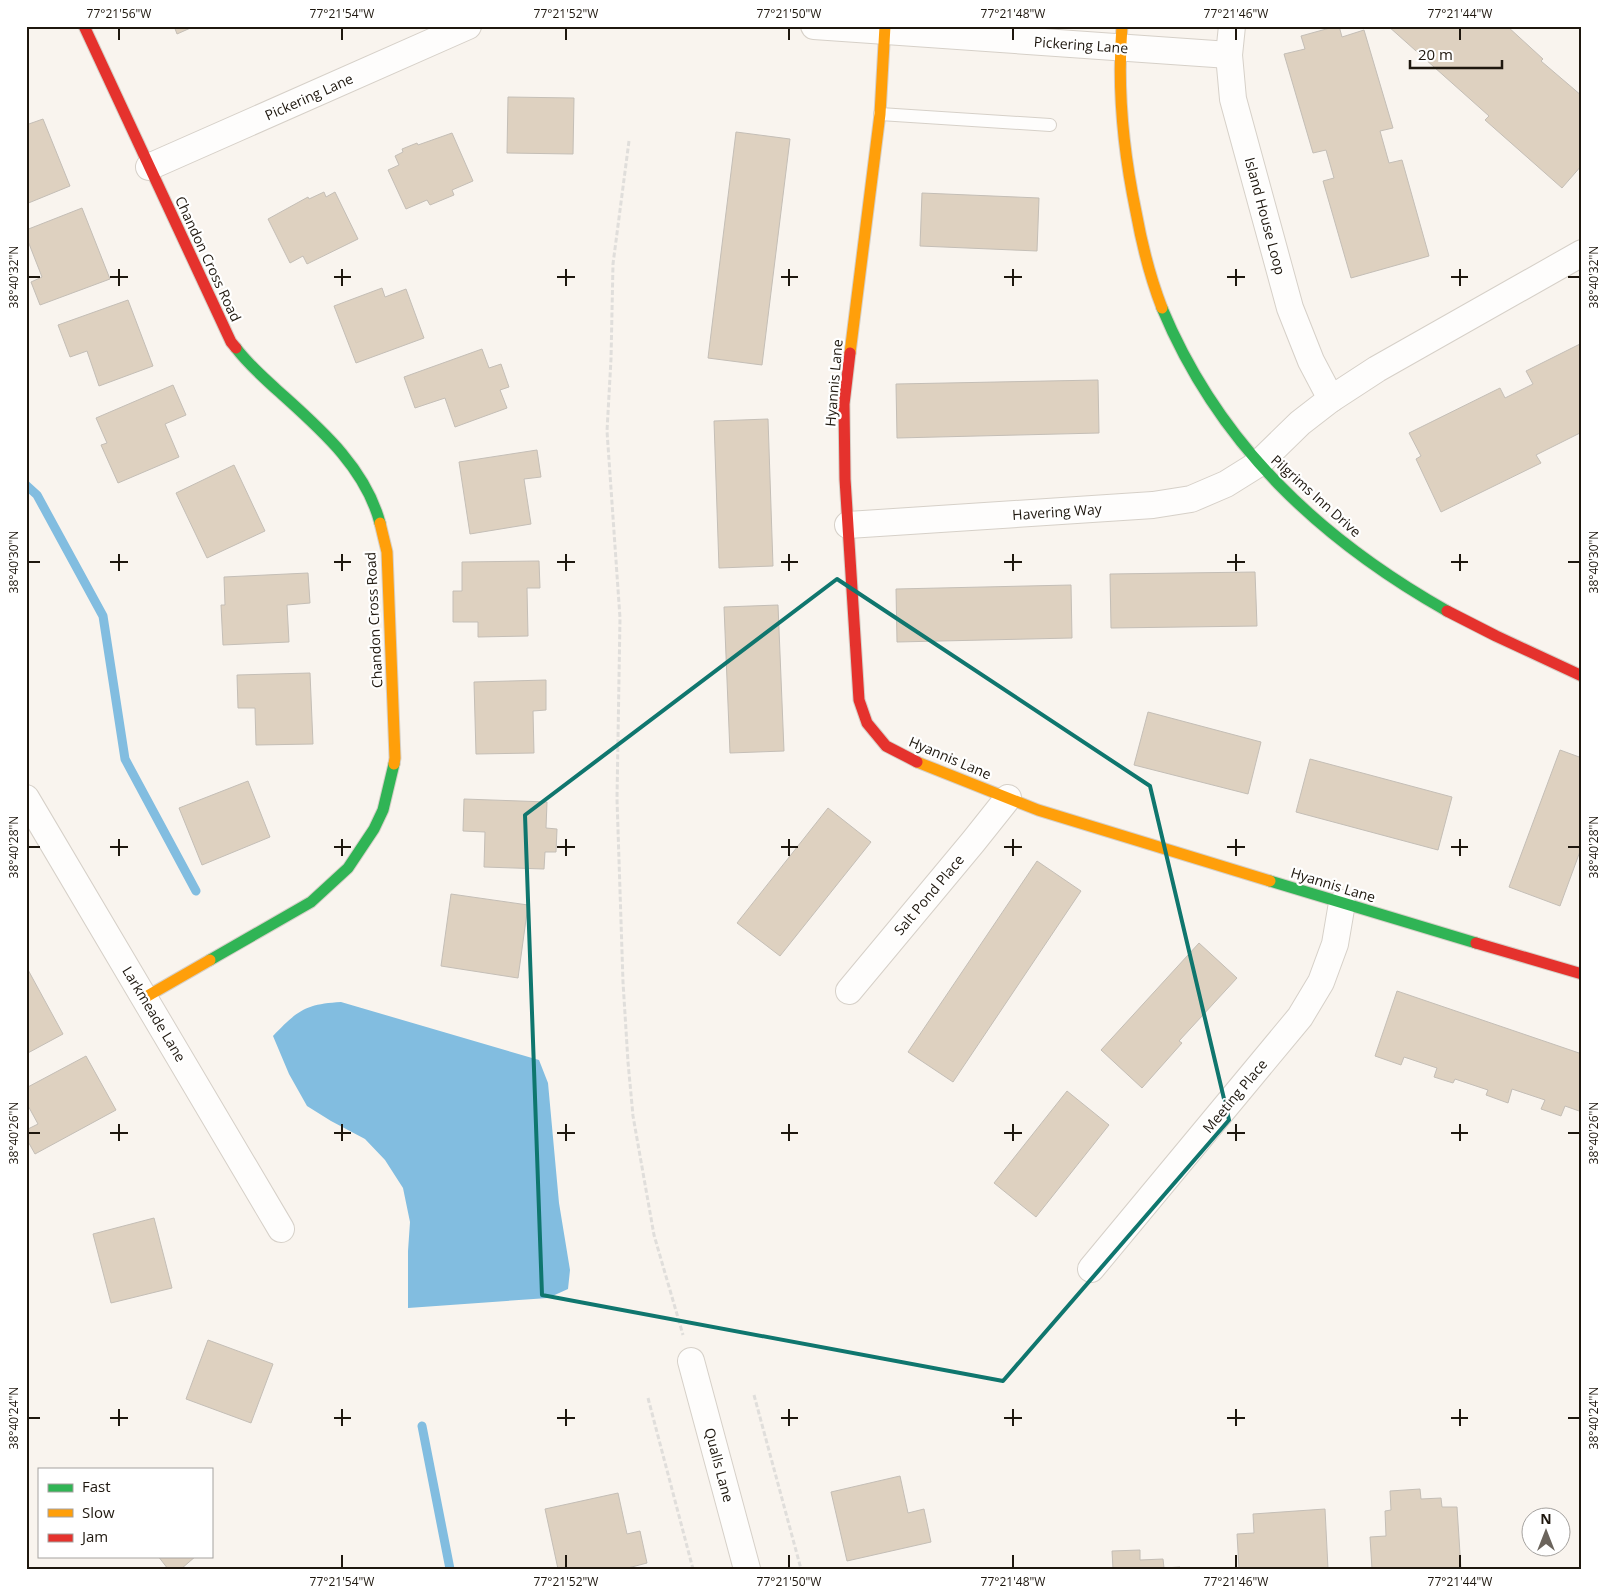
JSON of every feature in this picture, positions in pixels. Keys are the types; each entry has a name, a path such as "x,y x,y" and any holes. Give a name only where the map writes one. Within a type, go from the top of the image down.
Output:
{"street":[{"name":"Chandon Cross Road","path":"84,26 230,342 242,359 322,430 343,454 372,498 387,552 396,758 383,810 374,829 348,868 311,902 144,998"},
{"name":"Pickering Lane","path":"149,167 468,26"},
{"name":"Pickering Lane","path":"814,26 1120,37 1229,55"},
{"name":"Island House Loop","path":"1232,26 1229,55 1232,99 1290,308 1311,361 1332,399"},
{"name":"Hyannis Lane","path":"885,29 880,114 844,404 845,479 859,700 867,723 886,746 911,760 1038,810 1582,974"},
{"name":"Pilgrims Inn Drive","path":"1120,37 1119,109 1127,170 1145,254 1164,312 1191,368 1216,410 1258,464 1298,504 1358,554 1412,591 1488,633 1582,676"},
{"path":"1258,464 1300,423 1332,399 1377,370 1582,253"},
{"name":"Havering Way","path":"848,526 1153,506 1191,499 1226,484 1258,464"},
{"name":"Larkmeade Lane","path":"26,798 281,1229"},
{"name":"Salt Pond Place","path":"849,991 974,842 1008,798"},
{"name":"Meeting Place","path":"1091,1270 1300,1017 1321,982 1335,944 1342,903"},
{"name":"Qualls Lane","path":"691,1361 747,1569"}],"lane":[{"path":"880,114 1050,125"}],"path":[{"path":"629,141 613,264 607,431 620,618 617,799 623,982 633,1116 654,1235 691,1361"},
{"path":"754,1395 801,1569"},
{"path":"648,1398 693,1569"}],"highlighted area":[{"path":"837,579 1150,786 1229,1120 1003,1381 542,1295 525,815"}],"water":[{"path":"341,1002 539,1060 548,1083 559,1203 570,1270 568,1289 548,1298 408,1308 410,1222 403,1188 385,1160 365,1139 307,1106 289,1074 273,1036 302,1010"}],"building":[{"path":"174,26 195,26 177,34"},
{"path":"1339,26 1342,37 1364,30 1393,128 1380,131 1389,163 1402,160 1429,256 1351,278 1323,181 1334,178 1326,150 1313,153 1284,54 1305,49 1301,36"},
{"path":"1388,26 1507,26 1543,59 1541,61 1582,96 1582,165 1562,188 1485,120 1489,116"},
{"path":"508,97 574,98 573,154 507,153"},
{"path":"43,119 70,186 26,204 26,125"},
{"path":"736,132 790,139 762,365 708,358"},
{"path":"452,133 473,181 452,190 454,195 430,205 427,200 406,209 388,170 399,165 395,156 403,152 402,149"},
{"path":"324,192 326,197 335,192 358,239 307,264 303,256 290,263 268,219 308,197 309,199"},
{"path":"922,193 1039,198 1037,251 920,246"},
{"path":"82,208 110,279 40,305 31,282 42,277 26,236 26,230"},
{"path":"382,288 385,297 406,289 424,338 356,363 334,306"},
{"path":"128,300 153,366 99,386 87,351 70,357 58,325"},
{"path":"1582,343 1582,432 1536,455 1541,463 1441,512 1416,459 1421,456 1409,433 1500,388 1505,398 1533,384 1526,371"},
{"path":"482,349 489,368 501,364 509,387 500,390 507,408 455,427 445,398 415,408 404,377"},
{"path":"1098,380 1099,433 897,438 896,384"},
{"path":"173,385 186,415 165,424 179,457 118,483 101,445 107,443 96,418"},
{"path":"768,419 773,566 719,568 714,421"},
{"path":"537,450 541,477 524,479 531,524 470,534 459,462"},
{"path":"234,465 265,531 207,558 176,493"},
{"path":"539,561 540,588 527,588 528,636 478,637 478,622 453,622 453,591 462,591 462,562"},
{"path":"1255,572 1257,626 1111,628 1110,574"},
{"path":"308,573 310,603 287,605 289,642 223,645 221,605 225,605 224,577"},
{"path":"1071,585 1072,638 897,642 896,589"},
{"path":"778,605 784,751 730,753 724,607"},
{"path":"310,673 313,744 256,745 255,708 238,708 237,675"},
{"path":"546,680 546,710 533,711 534,753 476,754 474,682"},
{"path":"1148,712 1261,742 1248,794 1134,765"},
{"path":"1560,750 1582,758 1582,846 1560,906 1509,887"},
{"path":"1310,759 1452,797 1438,850 1296,812"},
{"path":"248,781 270,837 202,865 179,808"},
{"path":"464,799 547,802 546,828 557,829 556,852 545,852 544,869 484,867 485,832 463,831"},
{"path":"828,808 871,842 780,956 737,923"},
{"path":"1037,861 1081,891 953,1082 908,1052"},
{"path":"451,894 528,905 518,978 441,966"},
{"path":"1199,943 1237,978 1179,1041 1182,1043 1142,1088 1101,1050"},
{"path":"26,969 63,1034 26,1054"},
{"path":"1397,991 1582,1054 1582,1112 1565,1106 1561,1116 1541,1109 1545,1100 1512,1089 1508,1103 1486,1095 1488,1090 1455,1079 1453,1083 1434,1077 1437,1068 1404,1057 1401,1065 1375,1056"},
{"path":"86,1056 116,1110 35,1154 26,1138 26,1130 38,1124 26,1102 26,1088"},
{"path":"1067,1091 1109,1125 1036,1217 994,1183"},
{"path":"154,1218 172,1288 111,1303 93,1234"},
{"path":"208,1340 273,1364 251,1423 186,1399"},
{"path":"900,1476 908,1513 924,1509 931,1542 847,1561 831,1492"},
{"path":"1420,1489 1421,1499 1441,1498 1442,1507 1457,1507 1461,1569 1372,1569 1370,1537 1386,1536 1385,1511 1391,1510 1390,1491"},
{"path":"618,1493 627,1534 640,1531 647,1563 624,1569 558,1569 545,1509"},
{"path":"1325,1509 1328,1569 1239,1569 1237,1534 1254,1533 1253,1514"},
{"path":"1140,1550 1140,1560 1163,1559 1164,1568 1180,1567 1180,1569 1113,1569 1112,1551"},
{"path":"160,1558 194,1558 181,1569 168,1569"}],"waterway":[{"path":"26,485 37,495 103,616 125,759 196,891"},
{"path":"422,1426 450,1569"}],"traffic: fast":[{"path":"1162,308 1185,357 1213,403 1244,445 1278,484 1316,520 1357,553 1447,611"},
{"path":"236,348 255,370 323,433 352,466 373,502 380,523"},
{"path":"210,960 311,902 348,868 374,829 383,810 394,764"},
{"path":"1270,881 1476,943"}],"traffic: slow":[{"path":"850,353 880,114 885,26"},
{"path":"1122,26 1120,73 1122,119 1131,189 1144,249 1162,308"},
{"path":"380,523 387,552 394,764"},
{"path":"917,762 1038,810 1270,881"},
{"path":"144,998 210,960"}],"traffic: jam":[{"path":"84,26 231,342 236,348"},
{"path":"850,353 844,404 845,479 859,700 867,723 886,746 917,762"},
{"path":"1447,611 1582,676"},
{"path":"1476,943 1582,974"}]}
